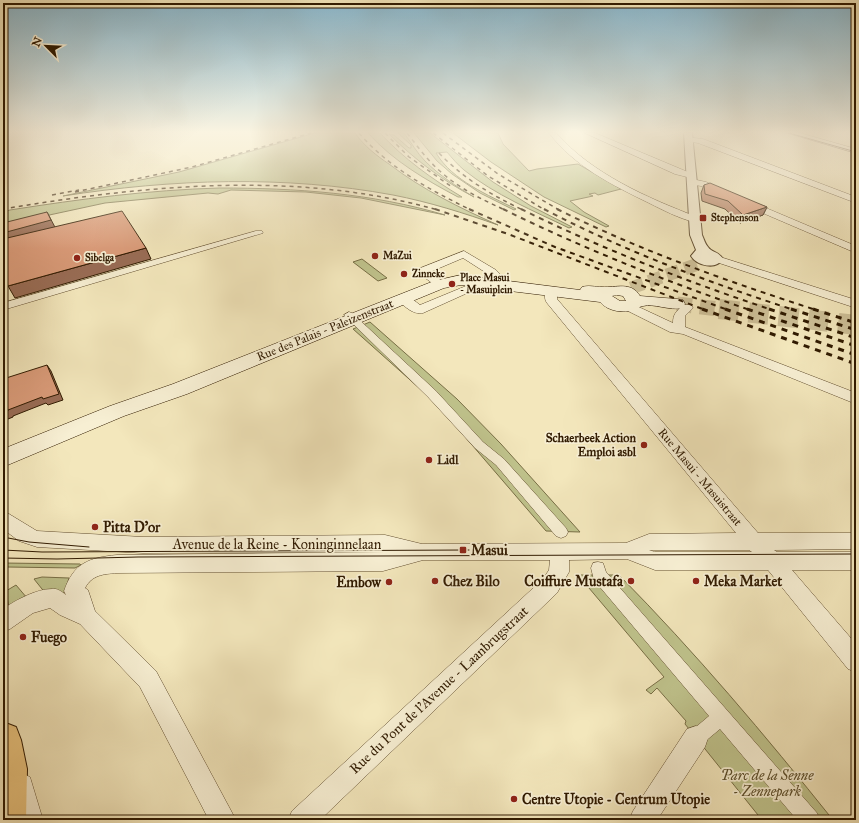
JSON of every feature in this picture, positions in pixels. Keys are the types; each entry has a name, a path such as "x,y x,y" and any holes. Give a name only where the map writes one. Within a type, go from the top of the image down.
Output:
{"main road":[{"name":"Rue des Palais - Paleizenstraat","path":"472,281 480,279 500,280 557,289"},
{"name":"Rue des Palais - Paleizenstraat","path":"3,458 117,411 180,389 351,317 440,284 461,280 557,289 605,295 614,305 631,298"},
{"path":"631,298 682,306"},
{"name":"Rue des Palais - Paleizenstraat","path":"3,464 163,398 180,389"},
{"path":"6,754 7,820"}],"street":[{"path":"597,171 676,213 694,219"},
{"path":"677,171 856,250"},
{"path":"690,171 696,235 701,248 702,258 713,261 717,259 856,304"},
{"path":"780,171 856,200"},
{"path":"837,193 848,190"},
{"path":"3,307 259,233"},
{"path":"440,284 422,271 464,254 492,272 500,280"},
{"path":"403,298 419,310 470,288 472,286 472,281"},
{"name":"Rue Masui - Masuistraat","path":"557,289 551,300 753,541 772,560 856,662"},
{"path":"631,298 674,328 682,329 856,399"},
{"path":"682,306 679,316 682,329"},
{"path":"351,317 432,394 479,445 500,462 560,542"},
{"name":"Avenue de la Reine - Koninginnelaan","path":"8,523 26,535 37,539 143,544 385,543 423,552"},
{"name":"Avenue de la Reine - Koninginnelaan","path":"627,551 649,542 856,541"},
{"name":"Avenue de la Reine - Koninginnelaan","path":"68,597 82,575 96,566 135,564 383,562 423,552 560,542 627,551 655,562 772,560 856,561"},
{"name":"Rue du Pont de l'Avenue - Laanbrugstraat","path":"301,820 550,586 559,572 560,542"},
{"path":"598,568 599,575 810,820"},
{"path":"3,622 14,612 34,602 52,598 68,597 67,608 87,617 148,679 223,820"},
{"path":"642,820 696,738 721,717"},
{"path":"6,754 19,778 30,820"}],"green space":[{"path":"400,171 428,190 498,225 446,208 393,195 311,184 270,182 187,183 104,190 63,196 179,172"},
{"path":"414,171 424,171 462,197 458,197 446,191"},
{"path":"433,171 437,171 474,197"},
{"path":"449,171 451,171 483,193 516,209 514,210 480,193"},
{"path":"466,171 479,171 493,182 531,206 572,227 569,228 515,202"},
{"path":"505,171 591,171 621,189 598,195 595,193 589,194 593,196 570,201 584,212 609,226 606,227 544,197"},
{"path":"219,188 276,189 333,193 389,202 445,215 361,198 306,192 231,190 218,194 208,193 105,203 3,225 3,212 10,210 114,196"},
{"path":"362,259 387,278 378,281 353,262"},
{"path":"370,322 457,399 501,444 580,532 546,531 427,395 353,329"},
{"path":"3,563 81,565 75,568 3,567"},
{"name":"Parc de la Senne - Zennepark","path":"578,575 619,575 729,694 833,820 762,820 685,724 686,721 657,688 651,694 646,690 664,677"},
{"path":"42,577 69,578 64,593 46,594 34,579"},
{"path":"16,585 27,598 9,608 6,591"}],"building":[{"path":"710,183 767,207 743,215 728,201 705,194 704,185"},
{"name":"Sibelga","path":"122,211 146,248 8,286 3,268 3,239"},
{"path":"47,212 51,220 3,233 3,223"},
{"path":"47,365 59,394 43,399 42,397 3,413 3,379"}],"tunnel":[{"path":"631,288 698,264"},
{"path":"677,304 727,310"},
{"path":"719,309 856,325"}],"tram line":[{"path":"3,537 29,542 89,547"},
{"path":"3,550 42,552 469,550"},
{"path":"3,558 57,559 138,557 856,554"}],"railway":[{"path":"75,192 171,171"},
{"path":"403,171 425,186 469,209"},
{"path":"430,171 452,187"},
{"path":"440,171 472,194 505,210"},
{"path":"460,171 478,185 522,210"},
{"path":"482,171 545,210"},
{"path":"495,171 558,210"},
{"path":"3,209 111,193 166,188 276,186 331,190 385,197 438,210"},
{"path":"52,195 79,190"},
{"path":"469,209 555,247 728,310"},
{"path":"503,209 624,263 750,310"},
{"path":"544,209 605,239 667,265 793,309"},
{"path":"438,210 508,234 705,310"},
{"path":"522,210 582,238 645,264 772,310"},
{"path":"558,210 652,252 750,288 813,309"},
{"path":"702,309 856,364"},
{"path":"725,309 856,355"},
{"path":"747,309 856,346"},
{"path":"793,309 856,330"},
{"path":"813,309 856,323"},
{"path":"772,310 856,338"}],"place":[{"name":"Stephenson","path":"703,218"},
{"name":"MaZui","path":"375,256"},
{"name":"Sibelga","path":"77,258"},
{"name":"Zinneke","path":"404,274"},
{"name":"Place Masui - Masuiplein","path":"452,284"},
{"name":"Schaerbeek Action Emploi asbl","path":"644,445"},
{"name":"Lidl","path":"429,460"},
{"name":"Pitta D’or","path":"95,527"},
{"name":"Masui","path":"463,550"},
{"name":"Chez Bilo","path":"435,581"},
{"name":"Coiffure Mustafa","path":"631,581"},
{"name":"Meka Market","path":"696,581"},
{"name":"Embow","path":"389,582"},
{"name":"Fuego","path":"23,637"},
{"name":"Centre Utopie - Centrum Utopie","path":"514,799"}]}
